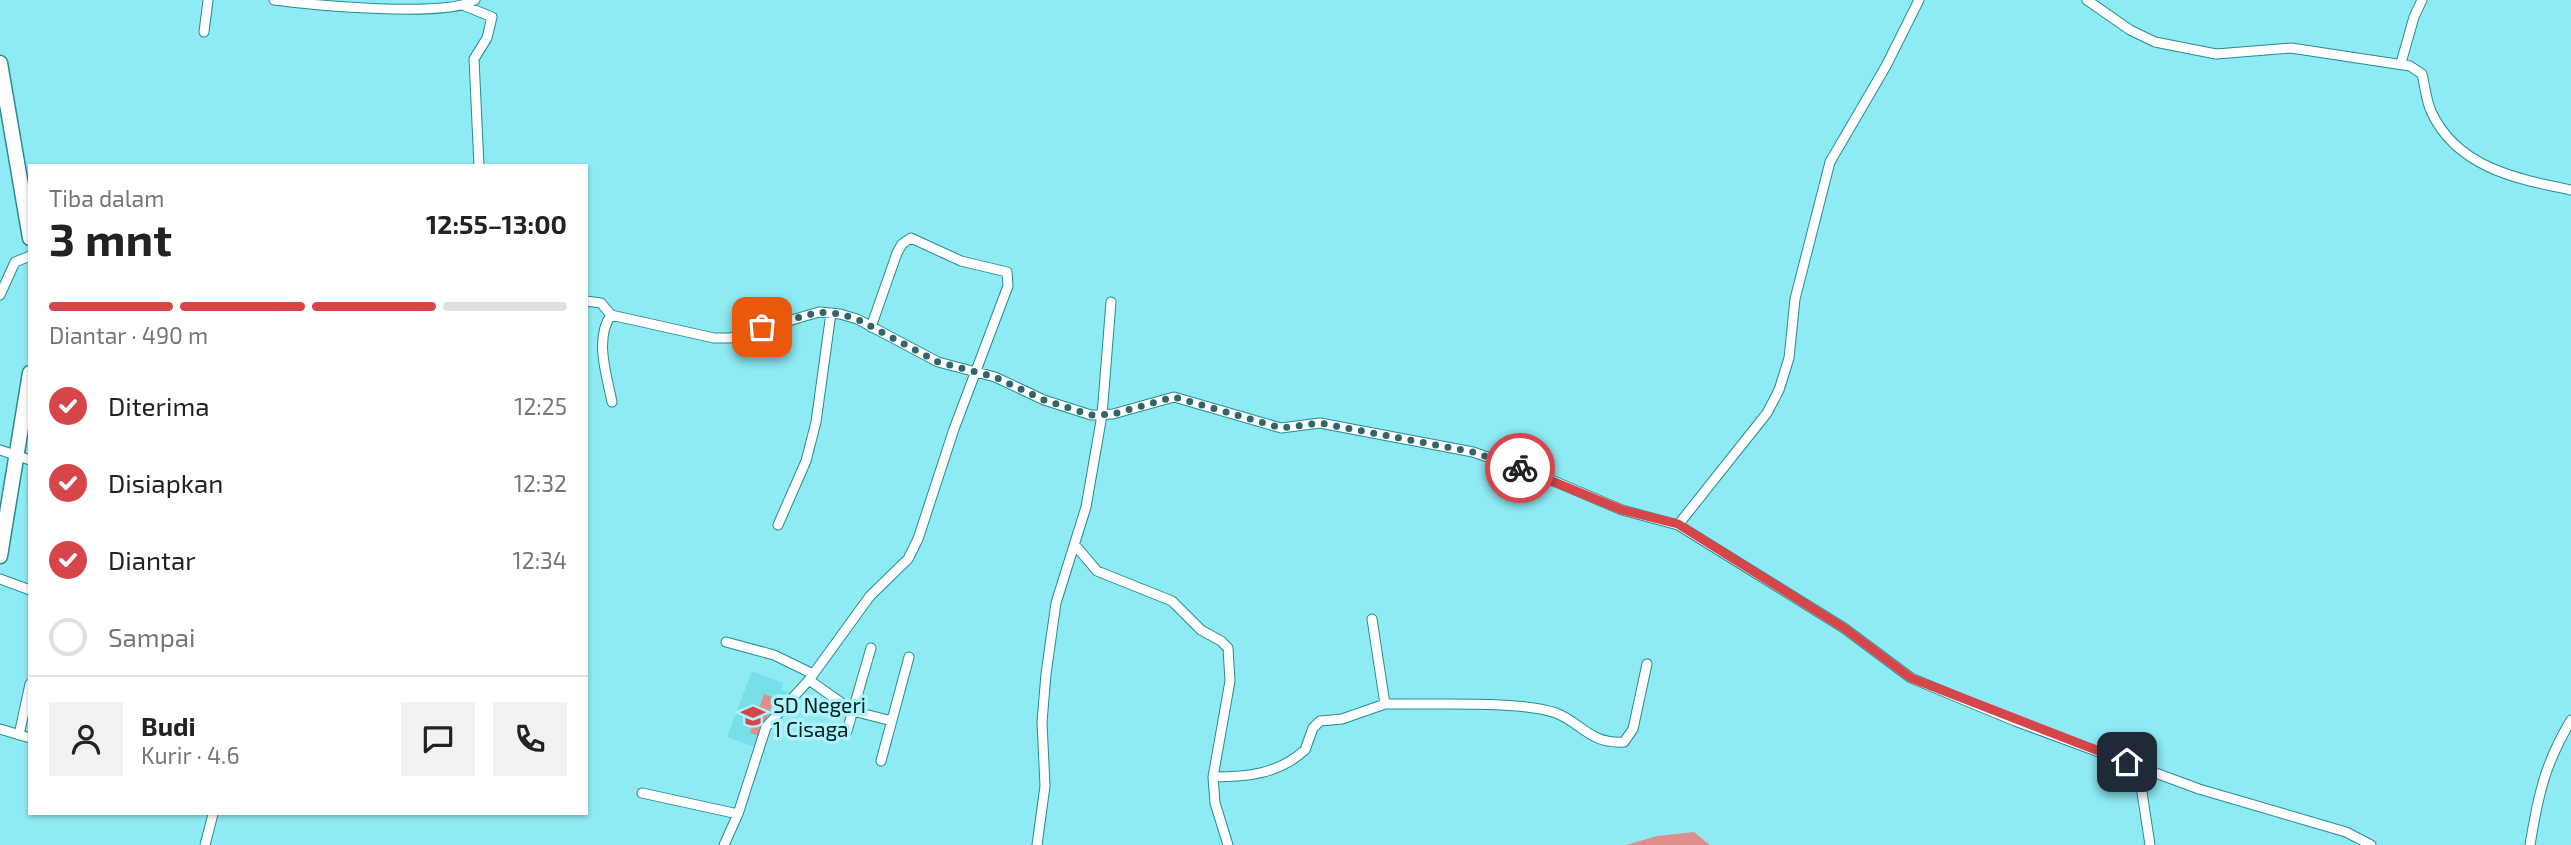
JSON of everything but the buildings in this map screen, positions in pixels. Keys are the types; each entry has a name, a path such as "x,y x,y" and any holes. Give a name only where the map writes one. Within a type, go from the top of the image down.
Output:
{"highway":[{"path":"1,71 28,226"},
{"path":"0,556 24,458 28,401"}],"street":[{"path":"204,32 208,0"},
{"path":"277,0 465,6 492,17 488,38 474,59 479,164"},
{"path":"465,6 475,0"},
{"path":"1678,524 1768,413 1779,390 1789,358 1795,299 1830,162 1886,66 1919,0"},
{"path":"2087,0 2130,30 2155,42 2216,54 2291,48 2401,63 2421,74 2430,110 2458,150 2488,168 2525,181 2571,190"},
{"path":"2401,63 2414,17 2422,0"},
{"path":"724,845 738,814 764,732 811,677 870,596 908,559 918,539 1009,277 1003,269 970,264 911,238 901,244 870,327"},
{"path":"0,295 15,262 28,257"},
{"path":"588,301 601,303 611,315 721,339 819,312 831,313 857,319 938,362 976,372 1068,409 1102,415 1174,397 1281,428 1320,423 1473,452 1542,476 1622,510 1678,524 1844,628 1911,678 2199,789 2346,832 2371,845"},
{"path":"1037,845 1045,786 1042,722 1046,674 1056,603 1086,507 1102,415 1111,302"},
{"path":"778,525 806,461 816,422 831,313"},
{"path":"611,315 604,332 603,354 612,402"},
{"path":"0,450 24,458"},
{"path":"1075,545 1097,571 1172,601 1201,630 1228,648 1230,681 1213,777 1215,803 1227,845"},
{"path":"0,579 28,589"},
{"path":"1372,619 1385,704"},
{"path":"726,642 774,655 811,677 853,711 892,721"},
{"path":"815,729 845,733 871,648"},
{"path":"881,761 909,657"},
{"path":"1213,777 1248,777 1262,774 1305,750 1313,728 1320,721 1342,719 1385,704 1518,707 1557,714 1584,734 1613,743 1624,742 1633,729 1647,664"},
{"path":"19,735 28,693"},
{"path":"2530,845 2540,783 2553,750 2571,720"},
{"path":"0,729 28,737"},
{"path":"2138,766 2150,845"},
{"path":"642,793 738,814"},
{"path":"205,845 213,815"}],"shaded area":[{"name":"SD Negeri 1 Cisaga","path":"752,671 783,683 781,690 791,693 755,747 727,737"},
{"path":"764,694 775,698 759,736 750,733"},
{"path":"1694,832 1710,845 1626,845 1657,836"}],"way so far":[{"path":"762,327 819,312 840,314 857,319 938,362 995,377 1044,400 1091,415 1113,414 1165,397 1174,397 1281,428 1320,423 1473,452 1520,468"}],"place":[{"name":"SD Negeri 1 Cisaga","path":"753,716"}],"route":[{"path":"1520,468 1622,510 1678,524 1844,628 1911,678 2015,721 2127,762"}]}
